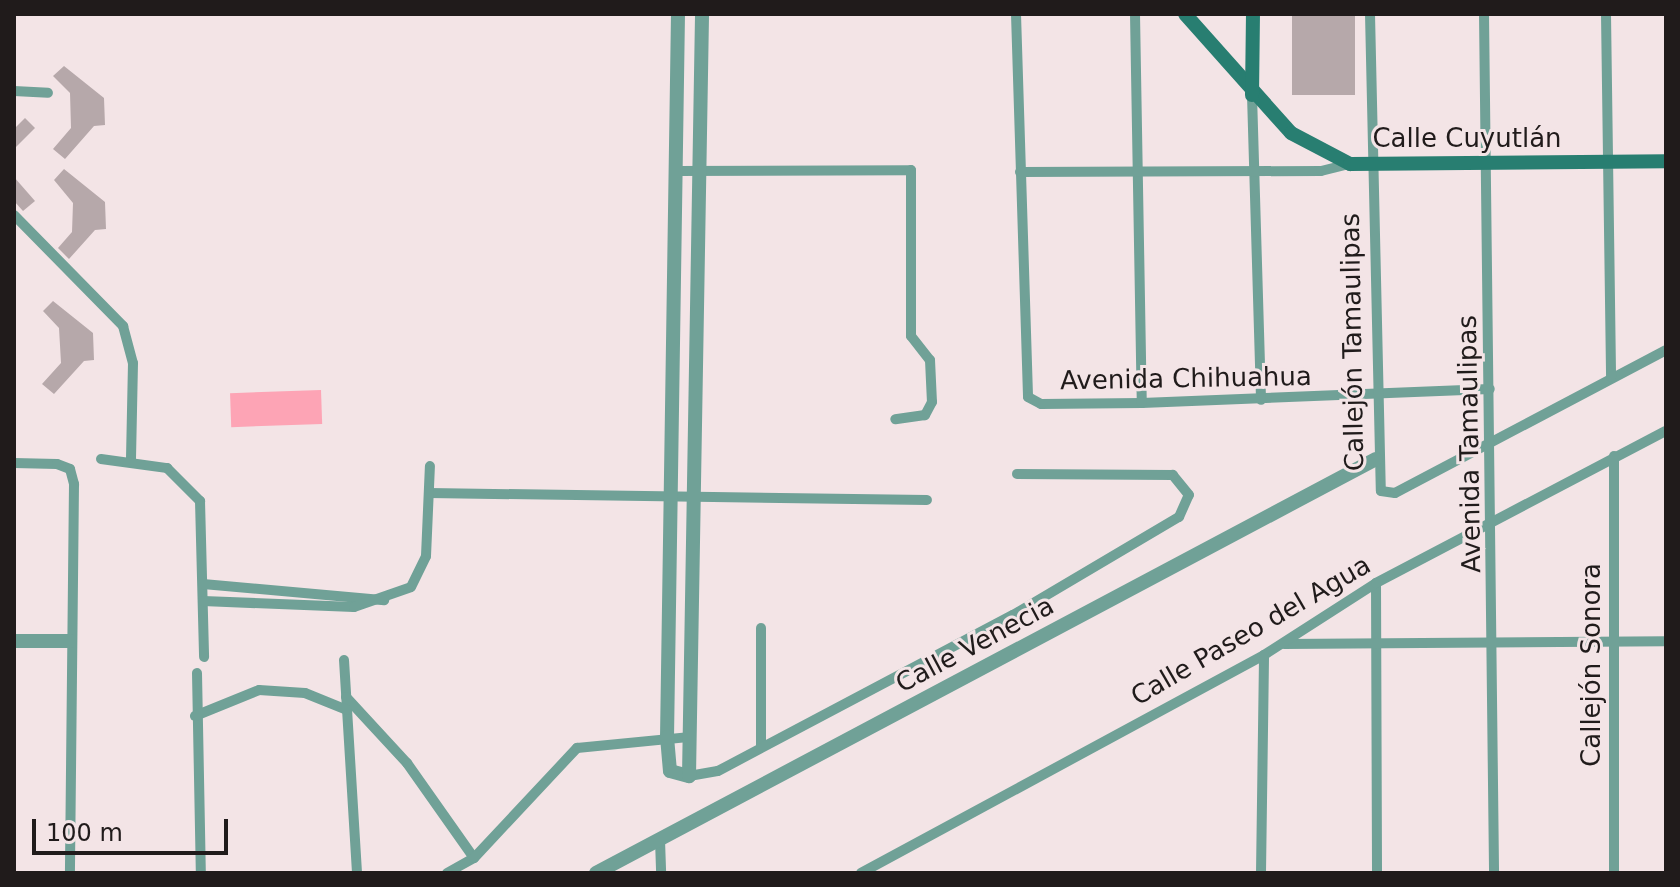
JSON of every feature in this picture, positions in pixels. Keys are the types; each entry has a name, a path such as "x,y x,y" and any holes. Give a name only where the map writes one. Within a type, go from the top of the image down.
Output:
{"main road":[{"name":"Calle Cuyutlán","path":"1185,14 1252,95 1291,133 1350,164 1666,161"},
{"path":"1252,95 1253,14"}],"street":[{"path":"678,14 667,737 670,771 689,776 718,771 1064,585 1179,517 1189,495 1173,475 1017,474"},
{"path":"689,776 702,14"},
{"name":"Avenida Chihuahua","path":"1016,14 1028,397 1041,404 1142,403 1490,389"},
{"path":"1135,14 1142,403"},
{"name":"Callejón Tamaulipas","path":"1370,14 1376,459 1387,495 1491,438 1666,350"},
{"name":"Avenida Tamaulipas","path":"1484,14 1494,520 1494,873"},
{"path":"1606,14 1611,377"},
{"path":"14,91 48,93"},
{"path":"1252,95 1251,171 1261,400"},
{"path":"1020,172 1251,171 1350,164"},
{"path":"676,171 911,170 911,341 930,360 932,402 925,415 895,419"},
{"path":"14,215 123,326 133,363 131,462"},
{"path":"675,245 700,246"},
{"path":"674,351 698,350"},
{"name":"Calle Paseo del Agua","path":"861,873 1264,655 1376,583 1666,431"},
{"path":"673,433 696,432"},
{"name":"Callejón Sonora","path":"1614,456 1614,873"},
{"path":"101,459 167,468 200,501 204,657"},
{"name":"Calle Venecia","path":"596,873 1376,459"},
{"path":"14,463 70,469 70,873"},
{"path":"203,601 354,607 384,600 420,574 430,466"},
{"path":"429,493 927,500"},
{"path":"671,560 695,560"},
{"path":"1376,583 1377,873"},
{"path":"203,584 384,600"},
{"path":"761,628 761,747"},
{"path":"1281,644 1495,639 1666,641"},
{"path":"14,641 70,641"},
{"path":"1261,873 1264,655"},
{"path":"344,660 357,873"},
{"path":"197,673 195,716 201,873"},
{"path":"195,716 259,690 305,693 347,710"},
{"path":"346,697 407,763 474,858"},
{"path":"447,873 474,858 568,753 667,737 690,737"},
{"path":"660,840 661,873"}],"shaded area":[{"path":"321,390 322,424 231,427 230,393"}],"building":[{"path":"1292,14 1355,14 1355,95 1292,95"},
{"path":"64,66 104,98 105,125 94,126 65,159 53,149 71,128 70,93 53,76"},
{"path":"25,118 35,128 14,149 14,129"},
{"path":"64,169 105,202 106,229 95,230 69,259 58,248 72,232 73,203 54,180"},
{"path":"14,177 35,201 23,211 14,201"},
{"path":"53,301 93,333 94,360 84,361 54,394 42,384 61,363 59,328 43,311"}]}
